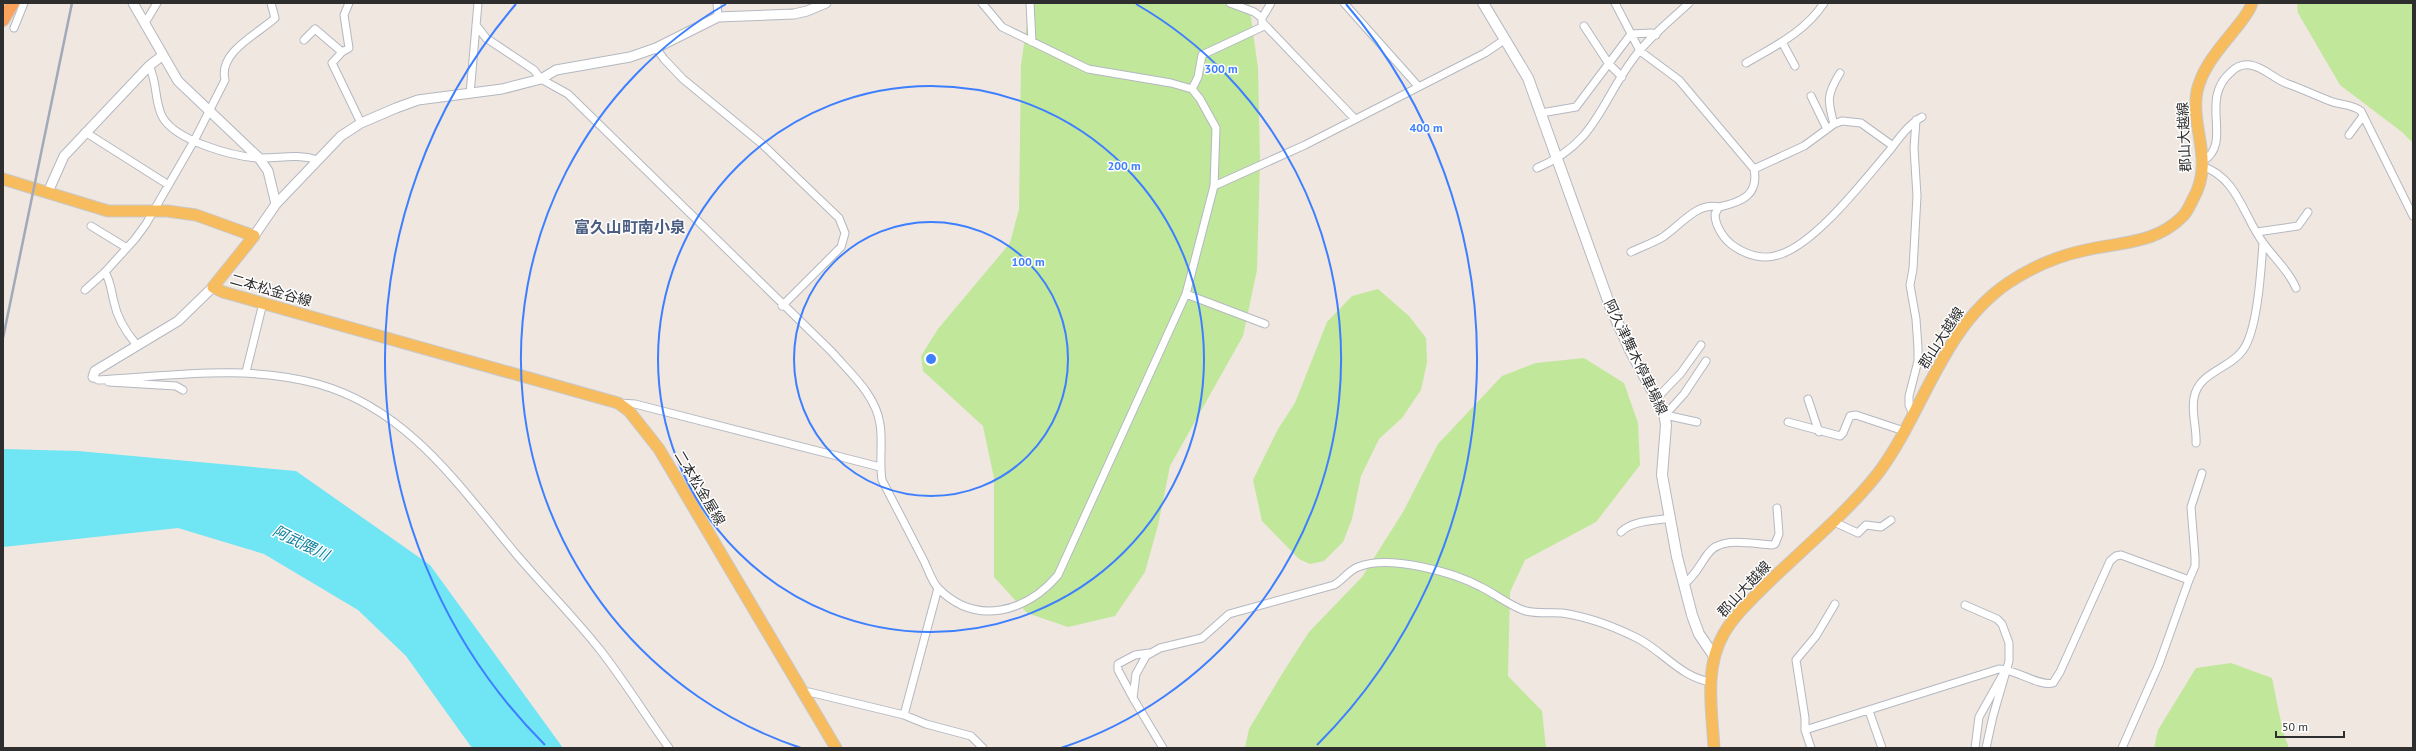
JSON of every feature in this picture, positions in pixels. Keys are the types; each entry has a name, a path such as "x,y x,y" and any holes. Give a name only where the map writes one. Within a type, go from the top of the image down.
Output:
{"highway":[{"path":"3,20 13,3"}],"main road":[{"name":"阿久津舞木停車場線","path":"1483,3 1528,78 1610,306 1630,350 1658,396 1665,416 1662,475 1684,584 1692,616 1700,634 1714,656"},
{"name":"郡山大越線","path":"1714,748 1711,682 1714,656 1724,634 1738,615 1877,474 1904,431 1965,325 1993,295 2016,278 2043,263 2086,250 2143,240 2160,234 2184,216 2200,188 2203,164 2196,100 2200,82 2210,60 2248,13 2252,3"},
{"path":"3,179 108,211 153,211 196,215 254,236"},
{"name":"二本松金谷線","path":"254,236 213,287 223,292 263,304 448,354"},
{"name":"二本松金屋線","path":"448,354 618,403 629,411 659,449 836,748"}],"street":[{"path":"14,28 24,3"},
{"path":"133,3 178,81 259,158 268,171 276,204"},
{"path":"145,23 157,3"},
{"path":"85,290 105,272 146,224 167,184 194,141 225,80 223,73 228,59 242,44 275,18 271,3"},
{"path":"349,3 344,15 349,48 342,52 332,63 361,124"},
{"path":"470,94 478,3"},
{"path":"717,3 718,17"},
{"path":"254,236 276,204 341,136 361,124 418,100 502,89 541,79 556,70 630,57 656,48 718,17 794,14 826,3"},
{"path":"476,25 486,38 534,70 541,79 568,94 782,306 832,352 862,386 873,403 880,424 880,467 882,480 938,588 960,603 976,611 985,612 1018,605 1029,601 1048,587 1058,575 1186,294 1214,186 1216,128 1200,99 1192,89 1165,81 1088,69 1002,27 982,3"},
{"path":"1030,3 1032,42"},
{"path":"1230,3 1254,12 1263,20 1354,118"},
{"path":"1192,89 1204,53 1262,27 1263,20 1271,3"},
{"path":"1344,3 1418,86"},
{"path":"1615,3 1640,51 1678,80 1754,169 1756,183 1754,190 1742,199 1719,207 1710,205 1697,211 1663,237 1631,252"},
{"path":"1537,168 1558,159 1586,134 1640,51 1689,3"},
{"path":"1746,63 1803,29 1815,17 1824,3"},
{"path":"1584,26 1608,64 1622,77"},
{"path":"304,40 315,28 342,52"},
{"path":"1541,113 1576,107 1631,34 1652,33 1656,35"},
{"path":"1214,186 1305,145 1354,118 1485,53 1504,40"},
{"path":"1782,42 1795,66"},
{"path":"656,48 683,79 762,144 820,199 842,224 845,238 841,247 782,306"},
{"path":"48,192 64,156 85,132 149,66 163,55"},
{"path":"2296,288 2292,278 2263,243 2235,192 2222,175 2203,164 2212,156 2217,142 2215,105 2217,91 2222,80 2230,72 2242,65 2255,66 2276,79 2331,101 2356,107 2363,116 2413,216"},
{"path":"149,66 156,79 159,108 164,120 177,132 194,141 227,152 259,158 302,155 318,160"},
{"path":"1834,124 1829,105 1829,94 1840,73"},
{"path":"1811,96 1827,129"},
{"path":"2349,135 2363,116"},
{"path":"1719,207 1715,214 1716,222 1720,230 1732,245 1746,253 1761,257 1782,254 1810,237 1843,204 1919,118 1914,148 1917,196 1913,270 1910,286 1916,319 1918,348 1918,361 1909,396 1909,405 1913,414"},
{"path":"1754,169 1804,146 1834,124 1855,121 1867,127 1893,146"},
{"path":"85,132 167,184"},
{"path":"2257,232 2298,226 2308,212"},
{"path":"91,226 127,248"},
{"path":"2196,443 2194,398 2198,388 2204,379 2242,352 2248,339 2260,286 2263,243"},
{"path":"105,272 112,288 117,314 124,329 136,344"},
{"path":"213,287 178,321 136,344 95,371 93,377 95,379 104,380 246,372 318,384 350,395 382,412 429,451 479,506 517,555 600,651 669,748"},
{"path":"1186,294 1265,324"},
{"path":"246,372 263,304"},
{"path":"1658,396 1681,373 1701,345"},
{"path":"1696,422 1665,416 1684,394 1706,361"},
{"path":"104,380 113,383 176,386 183,390"},
{"path":"1808,399 1819,432"},
{"path":"618,403 635,404 880,467"},
{"path":"1788,422 1819,432 1840,436 1853,415 1904,431"},
{"path":"2122,748 2159,664 2195,566 2191,507 2202,473"},
{"path":"1684,584 1692,578 1708,553 1721,545 1735,542 1775,544 1779,534 1777,508"},
{"path":"1621,532 1627,525 1634,523 1671,518"},
{"path":"1832,521 1858,533 1866,525 1881,527 1891,520"},
{"path":"1805,730 1999,669 2008,669 2045,684 2056,680 2110,561 2116,556 2121,555 2189,580"},
{"path":"1163,748 1118,670 1118,664 1135,655 1149,653 1202,638 1229,614 1334,585 1358,567 1372,564 1404,564 1455,576 1479,586 1527,611 1563,613 1611,626 1656,648 1681,671 1711,682"},
{"path":"904,715 938,588"},
{"path":"1811,748 1805,730 1805,718 1796,660 1816,636 1835,604"},
{"path":"1966,605 1997,619 2002,624 2008,643 2010,661 1993,716 1986,748"},
{"path":"1133,698 1136,674 1149,653"},
{"path":"1975,748 1979,717 1996,684 2008,669"},
{"path":"804,693 809,692 904,715 926,724 971,736 983,748"},
{"path":"1869,711 1882,748"}],"green space":[{"path":"1030,3 1249,3 1258,68 1260,161 1257,270 1243,336 1170,466 1158,525 1145,572 1115,616 1068,627 1027,613 994,577 994,478 983,426 923,371 921,356 938,329 1010,243 1019,209 1021,65"},
{"path":"2297,3 2413,3 2413,143 2402,132 2340,85 2298,13"},
{"path":"1378,289 1409,316 1426,338 1427,362 1421,390 1402,418 1379,439 1361,476 1352,519 1343,542 1324,561 1310,564 1299,559 1262,521 1253,480 1278,429 1295,403 1327,322 1352,296"},
{"path":"1584,358 1624,383 1638,423 1640,465 1596,522 1525,560 1510,592 1508,676 1542,711 1546,748 1245,748 1249,729 1282,674 1309,632 1362,577 1403,512 1438,444 1502,376 1536,363"},
{"path":"2231,663 2272,678 2283,732 2289,748 2154,748 2158,730 2196,668"}],"water":[{"name":"阿武隈川","path":"3,449 78,451 296,471 430,565 563,748 472,748 406,656 358,610 264,554 178,528 3,547"}],"railway":[{"path":"3,338 72,3"}],"district":[{"name":"富久山町南小泉","path":"630,227"}]}
